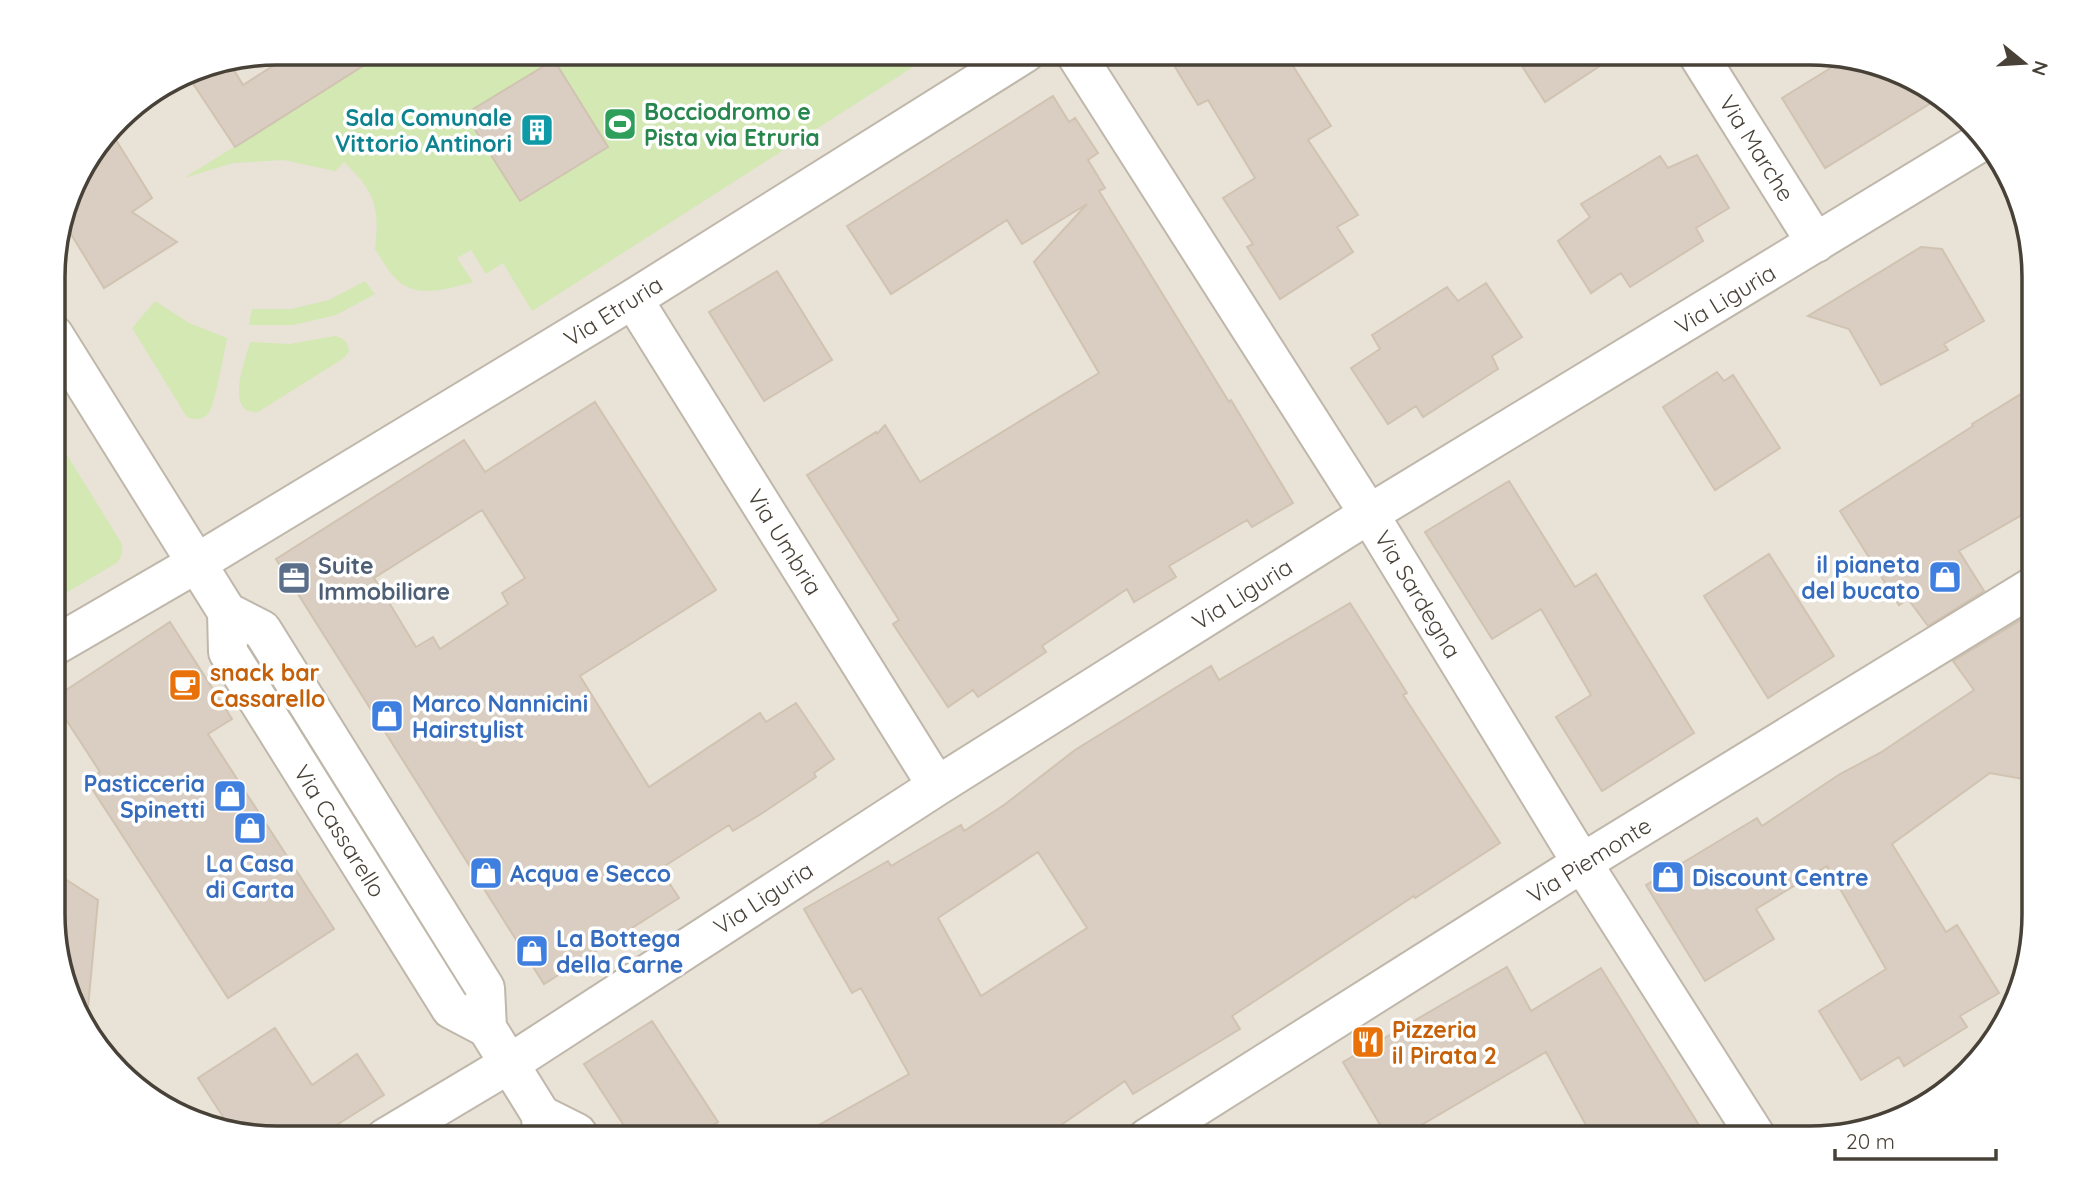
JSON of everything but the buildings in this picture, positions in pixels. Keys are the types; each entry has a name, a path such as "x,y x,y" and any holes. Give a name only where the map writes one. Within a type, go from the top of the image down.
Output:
{"street":[{"name":"Via Etruria","path":"65,640 197,563 633,299 1004,65"},
{"name":"Via Sardegna","path":"1083,65 1370,514 1582,863 1749,1126"},
{"name":"Via Marche","path":"1705,65 1816,243"},
{"name":"Via Liguria","path":"405,1126 509,1064 936,786 1370,514 1976,145"},
{"name":"Via Umbria","path":"633,299 936,786"},
{"name":"Via Cassarello","path":"65,353 227,612 228,652 451,1009 487,1028 541,1126"},
{"name":"Via Piemonte","path":"1166,1126 1582,863 2022,593"}],"shaded area":[{"path":"1810,65 1865,72 1916,93 1960,127 1986,159 2011,209 2022,263 2022,928 2015,969 1994,1020 1960,1064 1916,1098 1865,1119 1824,1126 277,1126 222,1119 171,1098 127,1064 93,1020 72,969 67,942 67,249 72,222 87,183 109,148 137,117 183,87 222,72 249,67"}],"green space":[{"name":"Bocciodromo e Pista via Etruria","path":"366,65 916,65 532,311 503,263 486,274 471,250 457,258 473,282 424,291 415,290 398,281 375,249 376,211 369,191 344,162 335,171 284,160 233,163 184,178"},
{"path":"365,281 375,294 336,315 293,325 249,325 252,309 291,309 329,300"},
{"path":"155,301 189,323 227,338 214,401 208,414 203,417 187,417 132,328"},
{"path":"335,336 348,345 349,351 344,358 258,412 248,410 242,405 239,385 250,342 290,344"},
{"path":"65,452 122,544 122,554 118,562 65,593"}],"place":[{"name":"Bocciodromo e Pista via Etruria","path":"620,124"},
{"name":"Sala Comunale Vittorio Antinori","path":"537,130"},
{"name":"il pianeta del bucato","path":"1945,577"},
{"name":"Suite Immobiliare","path":"294,578"},
{"name":"snack bar Cassarello","path":"185,685"},
{"name":"Marco Nannicini Hairstylist","path":"387,716"},
{"name":"Pasticceria Spinetti","path":"230,796"},
{"name":"La Casa di Carta","path":"250,828"},
{"name":"Acqua e Secco","path":"486,873"},
{"name":"Discount Centre","path":"1668,877"},
{"name":"La Bottega della Carne","path":"532,951"},
{"name":"Pizzeria il Pirata 2","path":"1368,1042"}]}
